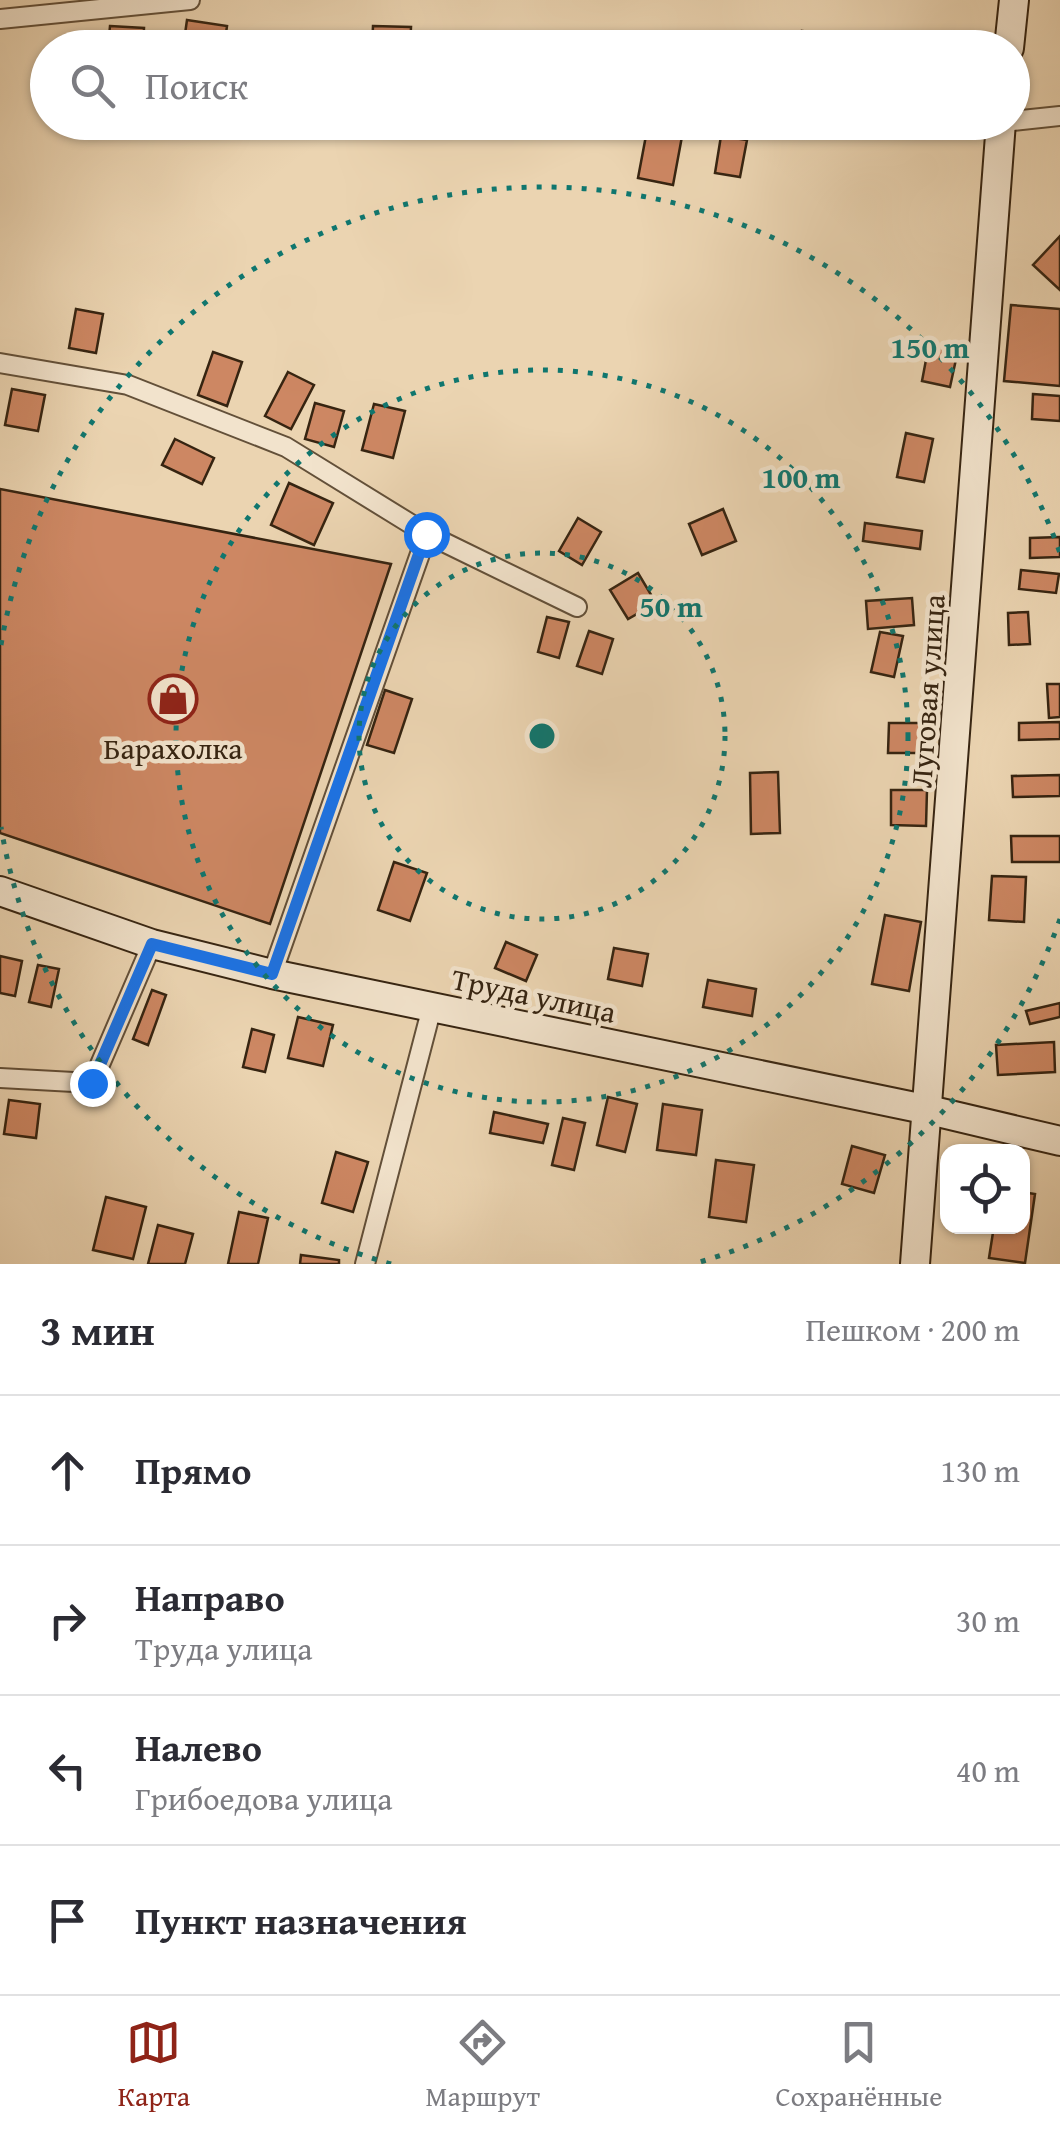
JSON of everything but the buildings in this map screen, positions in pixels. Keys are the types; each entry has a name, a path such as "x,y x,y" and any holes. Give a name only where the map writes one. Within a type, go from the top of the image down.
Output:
{"street":[{"path":"0,19 190,0"},
{"path":"1011,30 1014,0"},
{"path":"1030,119 1060,116"},
{"name":"Луговая улица","path":"915,1264 1000,140"},
{"path":"0,363 128,386 286,446 426,534 577,607"},
{"path":"272,974 426,534"},
{"name":"Труда улица","path":"0,891 152,944 272,974 929,1110 1060,1141"},
{"path":"0,1078 92,1083 152,944"},
{"path":"364,1264 432,1007"}],"place":[{"name":"Барахолка","path":"173,699"}],"route":[{"path":"92,1083 152,944 272,974 426,534"}]}
